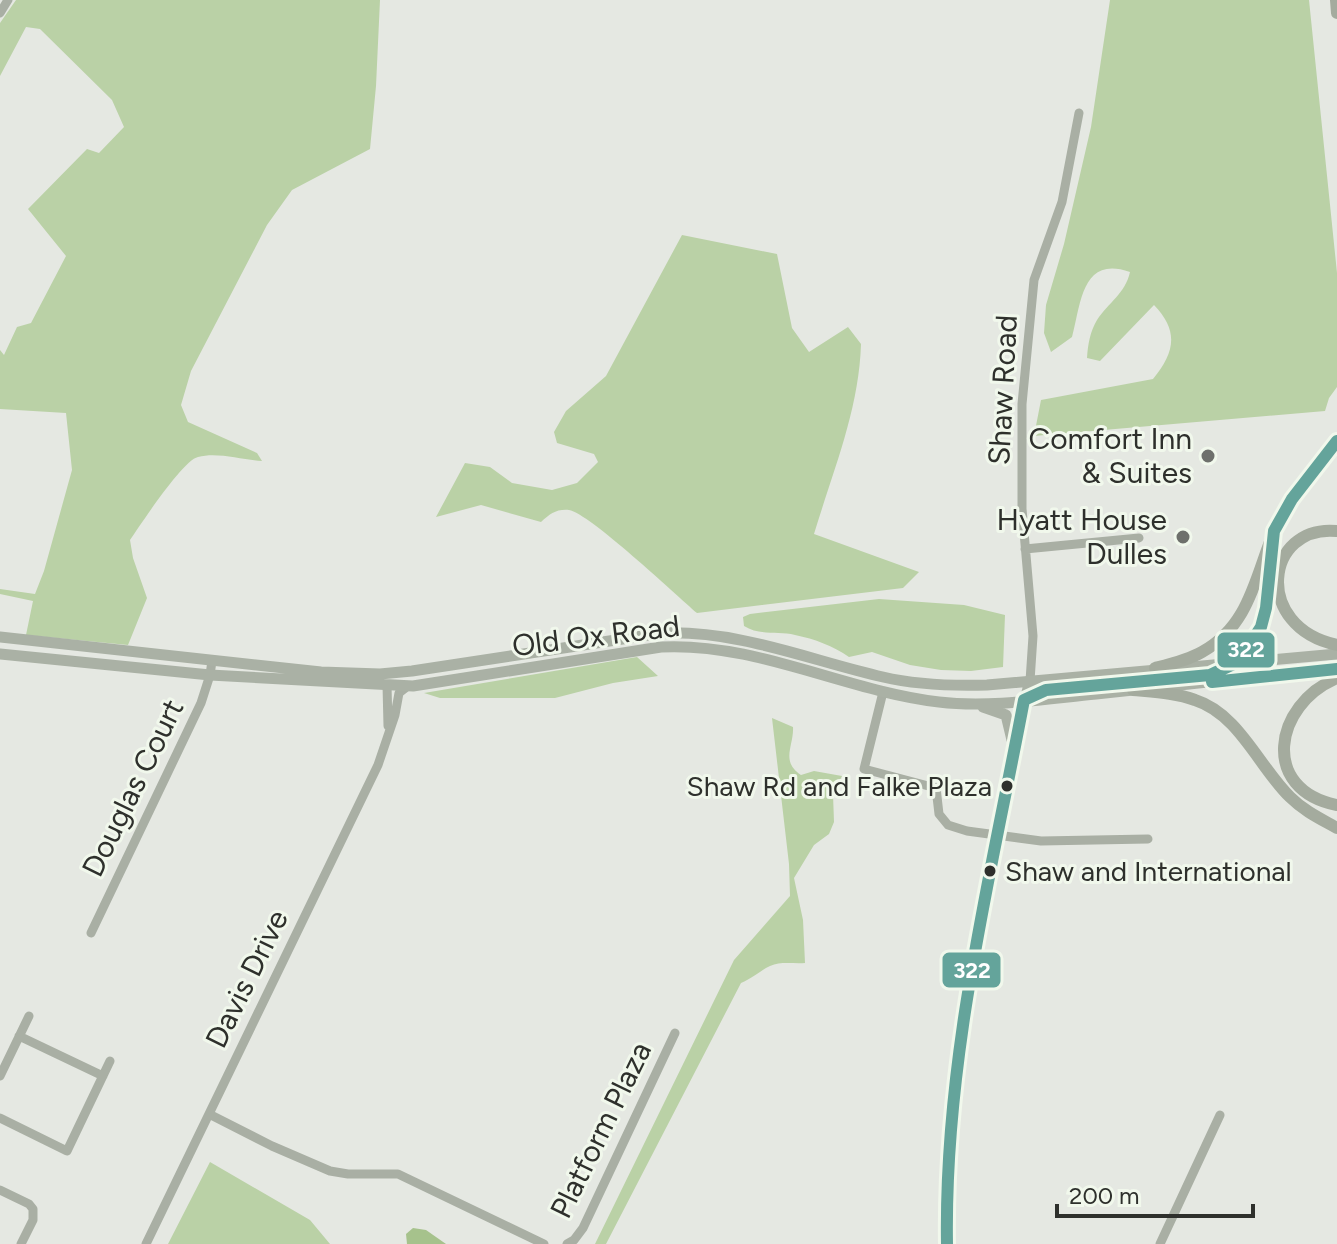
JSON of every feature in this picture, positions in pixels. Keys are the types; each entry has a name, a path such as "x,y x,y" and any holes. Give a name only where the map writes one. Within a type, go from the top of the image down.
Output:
{"highway":[{"path":"1336,0 1337,13"},
{"path":"1155,668 1199,654 1230,631 1249,604 1274,531 1292,499 1337,441"},
{"path":"1238,662 1261,627 1266,608 1274,531"},
{"path":"1337,531 1317,532 1292,546 1279,572 1278,587 1280,601 1290,620 1314,637 1337,645"},
{"path":"1337,678 1300,702 1284,738 1286,762 1301,786 1325,802 1337,805"},
{"path":"1133,690 1205,704 1237,731 1289,797 1337,828"}],"main road":[{"name":"Old Ox Road","path":"0,637 343,673 404,672 662,633 687,632 757,643 908,681 970,685 1337,654"},
{"name":"Old Ox Road","path":"0,654 210,675 411,686 679,646 735,653 883,692 932,701 967,703 1337,669"},
{"path":"1024,700 1046,690 1210,675 1238,662"},
{"path":"387,685 394,676 404,672"},
{"name":"Shaw Road","path":"947,1244 946,1180 955,1074 997,836 1030,681"},
{"path":"967,703 1006,715 1014,749"}],"street":[{"path":"0,13 8,0"},
{"name":"Shaw Road","path":"1030,681 1033,636 1025,549 1021,435 1034,280 1062,202 1079,113"},
{"path":"1025,549 1139,538"},
{"name":"Douglas Court","path":"91,933 201,703 212,661"},
{"name":"Davis Drive","path":"387,685 389,733"},
{"name":"Davis Drive","path":"146,1244 375,773 399,693 411,686"},
{"path":"883,692 864,769 936,788 939,814 948,825 967,831 1041,841 1148,839"},
{"path":"0,1076 29,1016"},
{"name":"Platform Plaza","path":"567,1244 583,1228 675,1033"},
{"path":"19,1036 103,1076"},
{"path":"0,1118 67,1151 110,1061"},
{"name":"Platform Plaza","path":"209,1114 330,1171 398,1174 544,1244"},
{"path":"1160,1244 1220,1115"},
{"path":"0,1190 33,1209 33,1220 21,1244"}],"shaded area":[{"path":"16,0 380,0 370,149 292,190 267,225 191,371 181,405 188,422 257,453 262,461 222,456 198,457 183,469 152,507 130,540 147,598 128,645 26,635 33,601 0,594 0,589 35,594 72,470 66,413 0,409 0,350 4,355 17,327 31,323 66,256 28,209 87,149 99,153 124,127 112,100 40,29 26,27 0,76 0,23"},
{"path":"1110,0 1309,0 1337,273 1337,387 1325,411 1034,436 1041,400 1153,379 1170,351 1167,324 1154,305 1100,361 1087,358 1095,325 1128,280 1130,272 1114,269 1102,270 1086,285 1072,337 1051,352 1044,333 1046,305 1064,244 1091,127"},
{"path":"682,235 777,254 792,328 809,352 848,327 861,344 850,417 814,534 919,572 903,588 697,613 613,539 569,510 560,510 541,522 481,505 436,517 465,463 490,467 512,483 552,490 577,483 598,462 594,454 557,443 554,432 566,411 606,376"},
{"path":"879,599 964,605 1005,615 1003,667 971,671 941,670 910,665 872,652 849,657 810,639 756,631 744,626 743,617 750,614"},
{"path":"637,657 658,676 613,683 555,698 440,698 424,693"},
{"path":"772,718 793,727 790,759 801,775 814,771 842,776 833,794 834,822 829,834 814,845 794,878 803,920 805,963 774,964 741,983 606,1244 595,1244 734,960 790,896"},
{"path":"210,1162 310,1220 330,1244 168,1244"},
{"path":"413,1228 426,1230 446,1244 407,1244 406,1234"}],"transit line":[{"name":"322","path":"1024,700 1046,690 1210,675 1238,662 1261,627 1266,608 1274,531 1292,499 1337,441"},
{"name":"322","path":"1212,682 1337,669"},
{"name":"322","path":"947,1244 948,1175 961,1038 1024,700"}],"place":[{"name":"Comfort Inn & Suites","path":"1208,456"},
{"name":"Hyatt House Dulles","path":"1183,537"},
{"name":"Shaw Rd and Falke Plaza","path":"1007,786"},
{"name":"Shaw and International","path":"990,871"}]}
